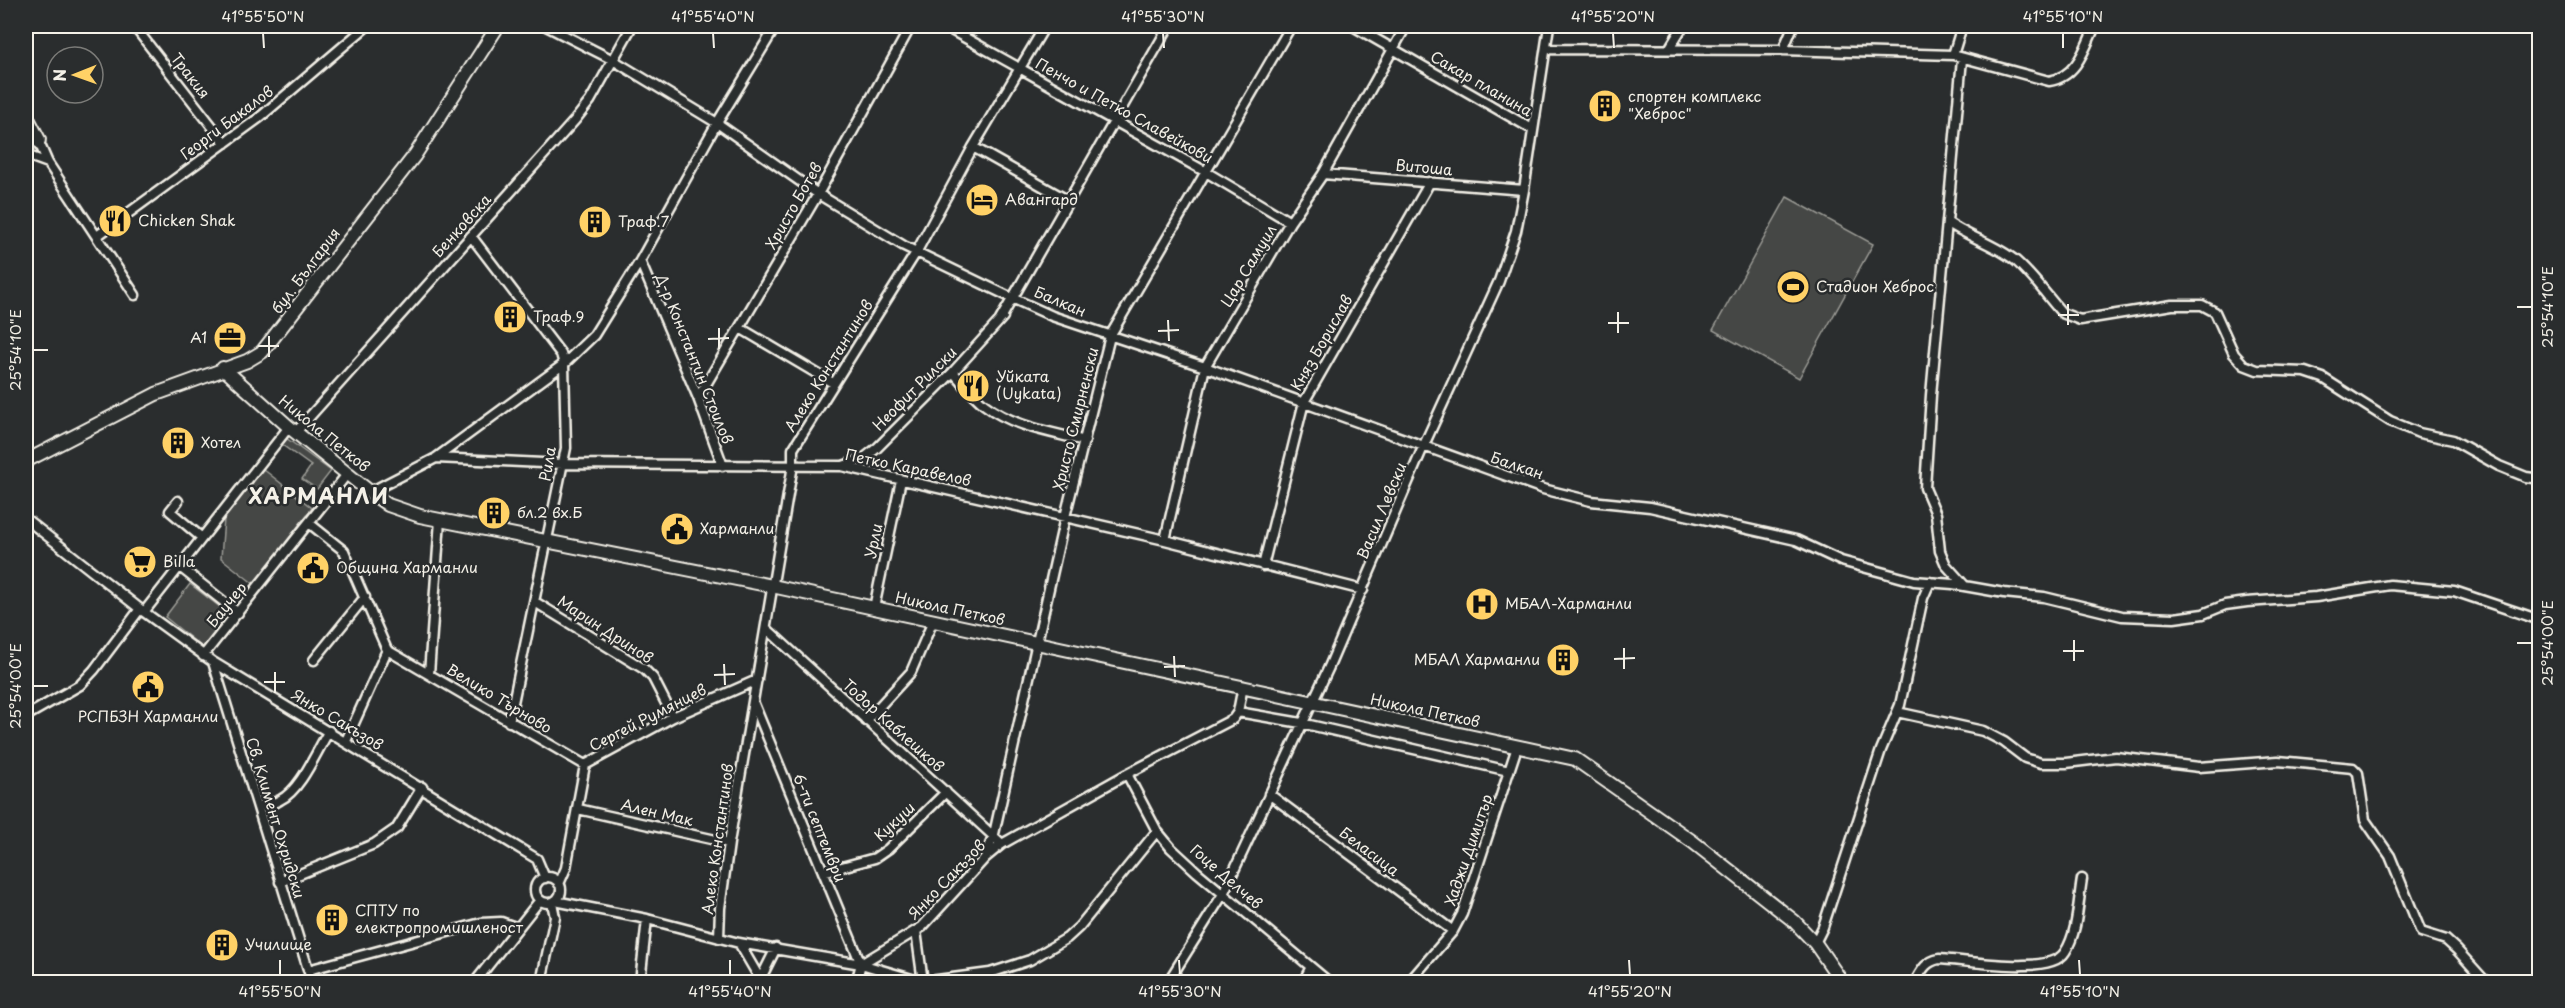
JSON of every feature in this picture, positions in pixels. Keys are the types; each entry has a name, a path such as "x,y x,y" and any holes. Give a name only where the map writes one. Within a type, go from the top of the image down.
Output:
{"main road":[{"path":"26,117 32,139"}],"street":[{"name":"Тракия","path":"135,26 225,143"},
{"name":"Георги Бакалов","path":"97,236 259,118 367,26"},
{"name":"бул. България","path":"27,459 156,394 247,361 261,352 274,339 415,155 498,26"},
{"name":"Балкан","path":"546,26 613,60 717,123 818,194 904,246 917,250 1052,316 1205,367 1543,489 1591,501 1650,507 1796,540 1842,561 1914,581 2044,597 2122,616 2174,618 2204,614 2226,605 2316,597 2390,585 2454,591 2540,620"},
{"name":"Бенковска","path":"26,716 80,685 94,670 292,429 471,236 585,108 632,26"},
{"path":"370,492 436,458 564,364 594,335 640,261 717,123 776,26"},
{"name":"Христо Ботев","path":"698,398 818,194 911,26"},
{"name":"Пенчо и Петко Славейкови","path":"944,26 1206,172 1290,222"},
{"name":"Алеко Константинов","path":"719,938 720,908 729,843 793,465 793,449 917,250 973,147 1045,26"},
{"name":"Неофит Рилски","path":"842,466 863,459 952,372 1000,320 1016,298 1113,121 1169,26"},
{"name":"Христо Смирненски","path":"985,858 994,834 1065,517 1110,336 1292,26"},
{"name":"Сакар планина","path":"1353,26 1532,129"},
{"name":"Цар Самуил","path":"1165,540 1205,367 1290,222 1323,174 1406,26"},
{"name":"Васил Левски","path":"1168,982 1223,894 1363,590 1424,445 1499,281 1515,231 1524,190 1549,26"},
{"path":"1669,49 1683,26"},
{"path":"1784,50 1793,26"},
{"path":"1953,56 1962,26"},
{"path":"1546,49 1784,50 1953,56 2049,81 2058,80 2067,74 2080,60 2095,26"},
{"path":"1962,59 1931,395 1925,488 1936,514 1940,551 1946,566 1965,586"},
{"path":"32,139 135,295"},
{"path":"973,147 1069,201"},
{"path":"26,155 48,164"},
{"name":"Витоша","path":"1323,174 1524,190"},
{"name":"Княз Борислав","path":"1263,566 1304,402 1430,182"},
{"path":"1947,222 2015,261 2062,313 2072,319 2080,320 2172,305 2202,305 2215,312 2234,354 2244,365 2257,370 2305,372 2323,378 2390,421 2419,433 2453,440 2499,466 2526,477 2540,479"},
{"name":"Рила","path":"471,236 561,354 564,364 566,448 509,722"},
{"name":"Д-р Константин Стоилов","path":"640,261 698,398 723,466"},
{"path":"740,328 834,383"},
{"name":"Никола Петков","path":"223,368 292,429 388,505 440,520 546,543 772,586 1575,759 1693,842 1794,921 1815,943 1842,982"},
{"path":"952,372 985,405 1006,417 1027,426 1085,441"},
{"name":"Петко Каравелов","path":"436,458 563,464 842,466 1165,540 1363,590"},
{"name":"Баучер","path":"203,656 348,473"},
{"name":"Урли","path":"874,608 901,480"},
{"path":"178,501 170,511 202,538"},
{"name":"Янко Сакъзов","path":"26,519 203,656 537,859 545,878"},
{"path":"429,674 440,520"},
{"path":"309,523 344,551 387,650 346,741"},
{"path":"180,567 238,613"},
{"path":"1815,943 1823,927 1881,750 1897,712 1923,598 1930,582"},
{"path":"314,660 365,597"},
{"name":"Марин Дринов","path":"535,602 644,669 653,678 673,717"},
{"path":"866,721 911,672 933,621"},
{"name":"Тодор Каблешков","path":"766,628 866,721 994,834 1002,844"},
{"name":"Велико Търново","path":"387,650 585,765"},
{"name":"Св. Климент Охридски","path":"213,662 312,982"},
{"name":"Сергей Румянцев","path":"585,765 673,717 757,680"},
{"path":"1243,686 1238,712 1300,723 1509,771"},
{"name":"6-ти септември","path":"753,703 861,964"},
{"name":"Янко Сакъзов","path":"861,964 916,932 985,858 1002,844 1127,774 1233,719 1238,712"},
{"path":"1897,712 1983,731 2004,742 2025,758 2041,763 2066,764 2116,757 2199,767 2278,761 2353,768 2358,773 2365,820 2390,856 2421,932 2446,940 2486,982"},
{"path":"258,807 281,800 298,785 329,731"},
{"name":"Хаджи Димитър","path":"1409,982 1453,931 1470,895 1517,747"},
{"path":"553,902 560,895 559,884 566,868 585,765"},
{"name":"Гоце Делчев","path":"1127,774 1157,831 1188,864 1329,982"},
{"path":"280,882 374,844 397,828 422,787"},
{"name":"Кукуш","path":"823,872 875,858 888,849 946,792"},
{"name":"Беласица","path":"1269,794 1453,931"},
{"name":"Ален Мак","path":"578,810 729,843"},
{"path":"540,900 647,920 739,943 861,964 923,982 990,973 1010,968 1046,952 1079,927 1157,831"},
{"path":"540,900 535,891 536,885 545,878 556,880 559,884"},
{"path":"1915,982 1924,966 1930,961 1939,959 2033,966 2053,963 2065,953 2071,937 2082,879"},
{"path":"475,982 540,900"},
{"path":"541,982 555,917 553,902"},
{"path":"640,982 647,920"},
{"path":"308,969 481,923 501,922 518,928"},
{"path":"916,932 923,982"},
{"path":"739,943 759,981"},
{"path":"759,981 776,948"},
{"path":"856,982 861,964"},
{"path":"1303,982 1311,967"},
{"path":"2535,982 2540,980"}],"shaded area":[{"name":"Стадион Хеброс","path":"1787,197 1873,244 1799,378 1713,330"},
{"path":"286,438 331,471 317,489 302,479 311,466 281,444"},
{"path":"263,469 312,508 254,584 221,558 224,519"},
{"path":"190,584 229,614 203,648 165,617"}],"place":[{"name":"спортен комплекс \"Хеброс\"","path":"1605,106"},
{"name":"Авангард","path":"982,200"},
{"name":"Chicken Shak","path":"115,221"},
{"name":"Траф.7","path":"595,222"},
{"name":"Стадион Хеброс","path":"1793,287"},
{"name":"Траф.9","path":"510,317"},
{"name":"A1","path":"230,338"},
{"name":"Уйката (Uykata)","path":"973,386"},
{"name":"Хотел","path":"178,443"},
{"name":"бл.2 вх.Б","path":"494,513"},
{"name":"Харманли","path":"677,529"},
{"name":"Billa","path":"140,562"},
{"name":"Община Харманли","path":"313,568"},
{"name":"МБАЛ-Харманли","path":"1482,604"},
{"name":"МБАЛ Харманли","path":"1563,660"},
{"name":"РСПБЗН Харманли","path":"148,687"},
{"name":"СПТУ по електропромишленост","path":"332,920"},
{"name":"Училище","path":"222,945"}],"district":[{"name":"ХАРМАНЛИ","path":"319,497"}]}
